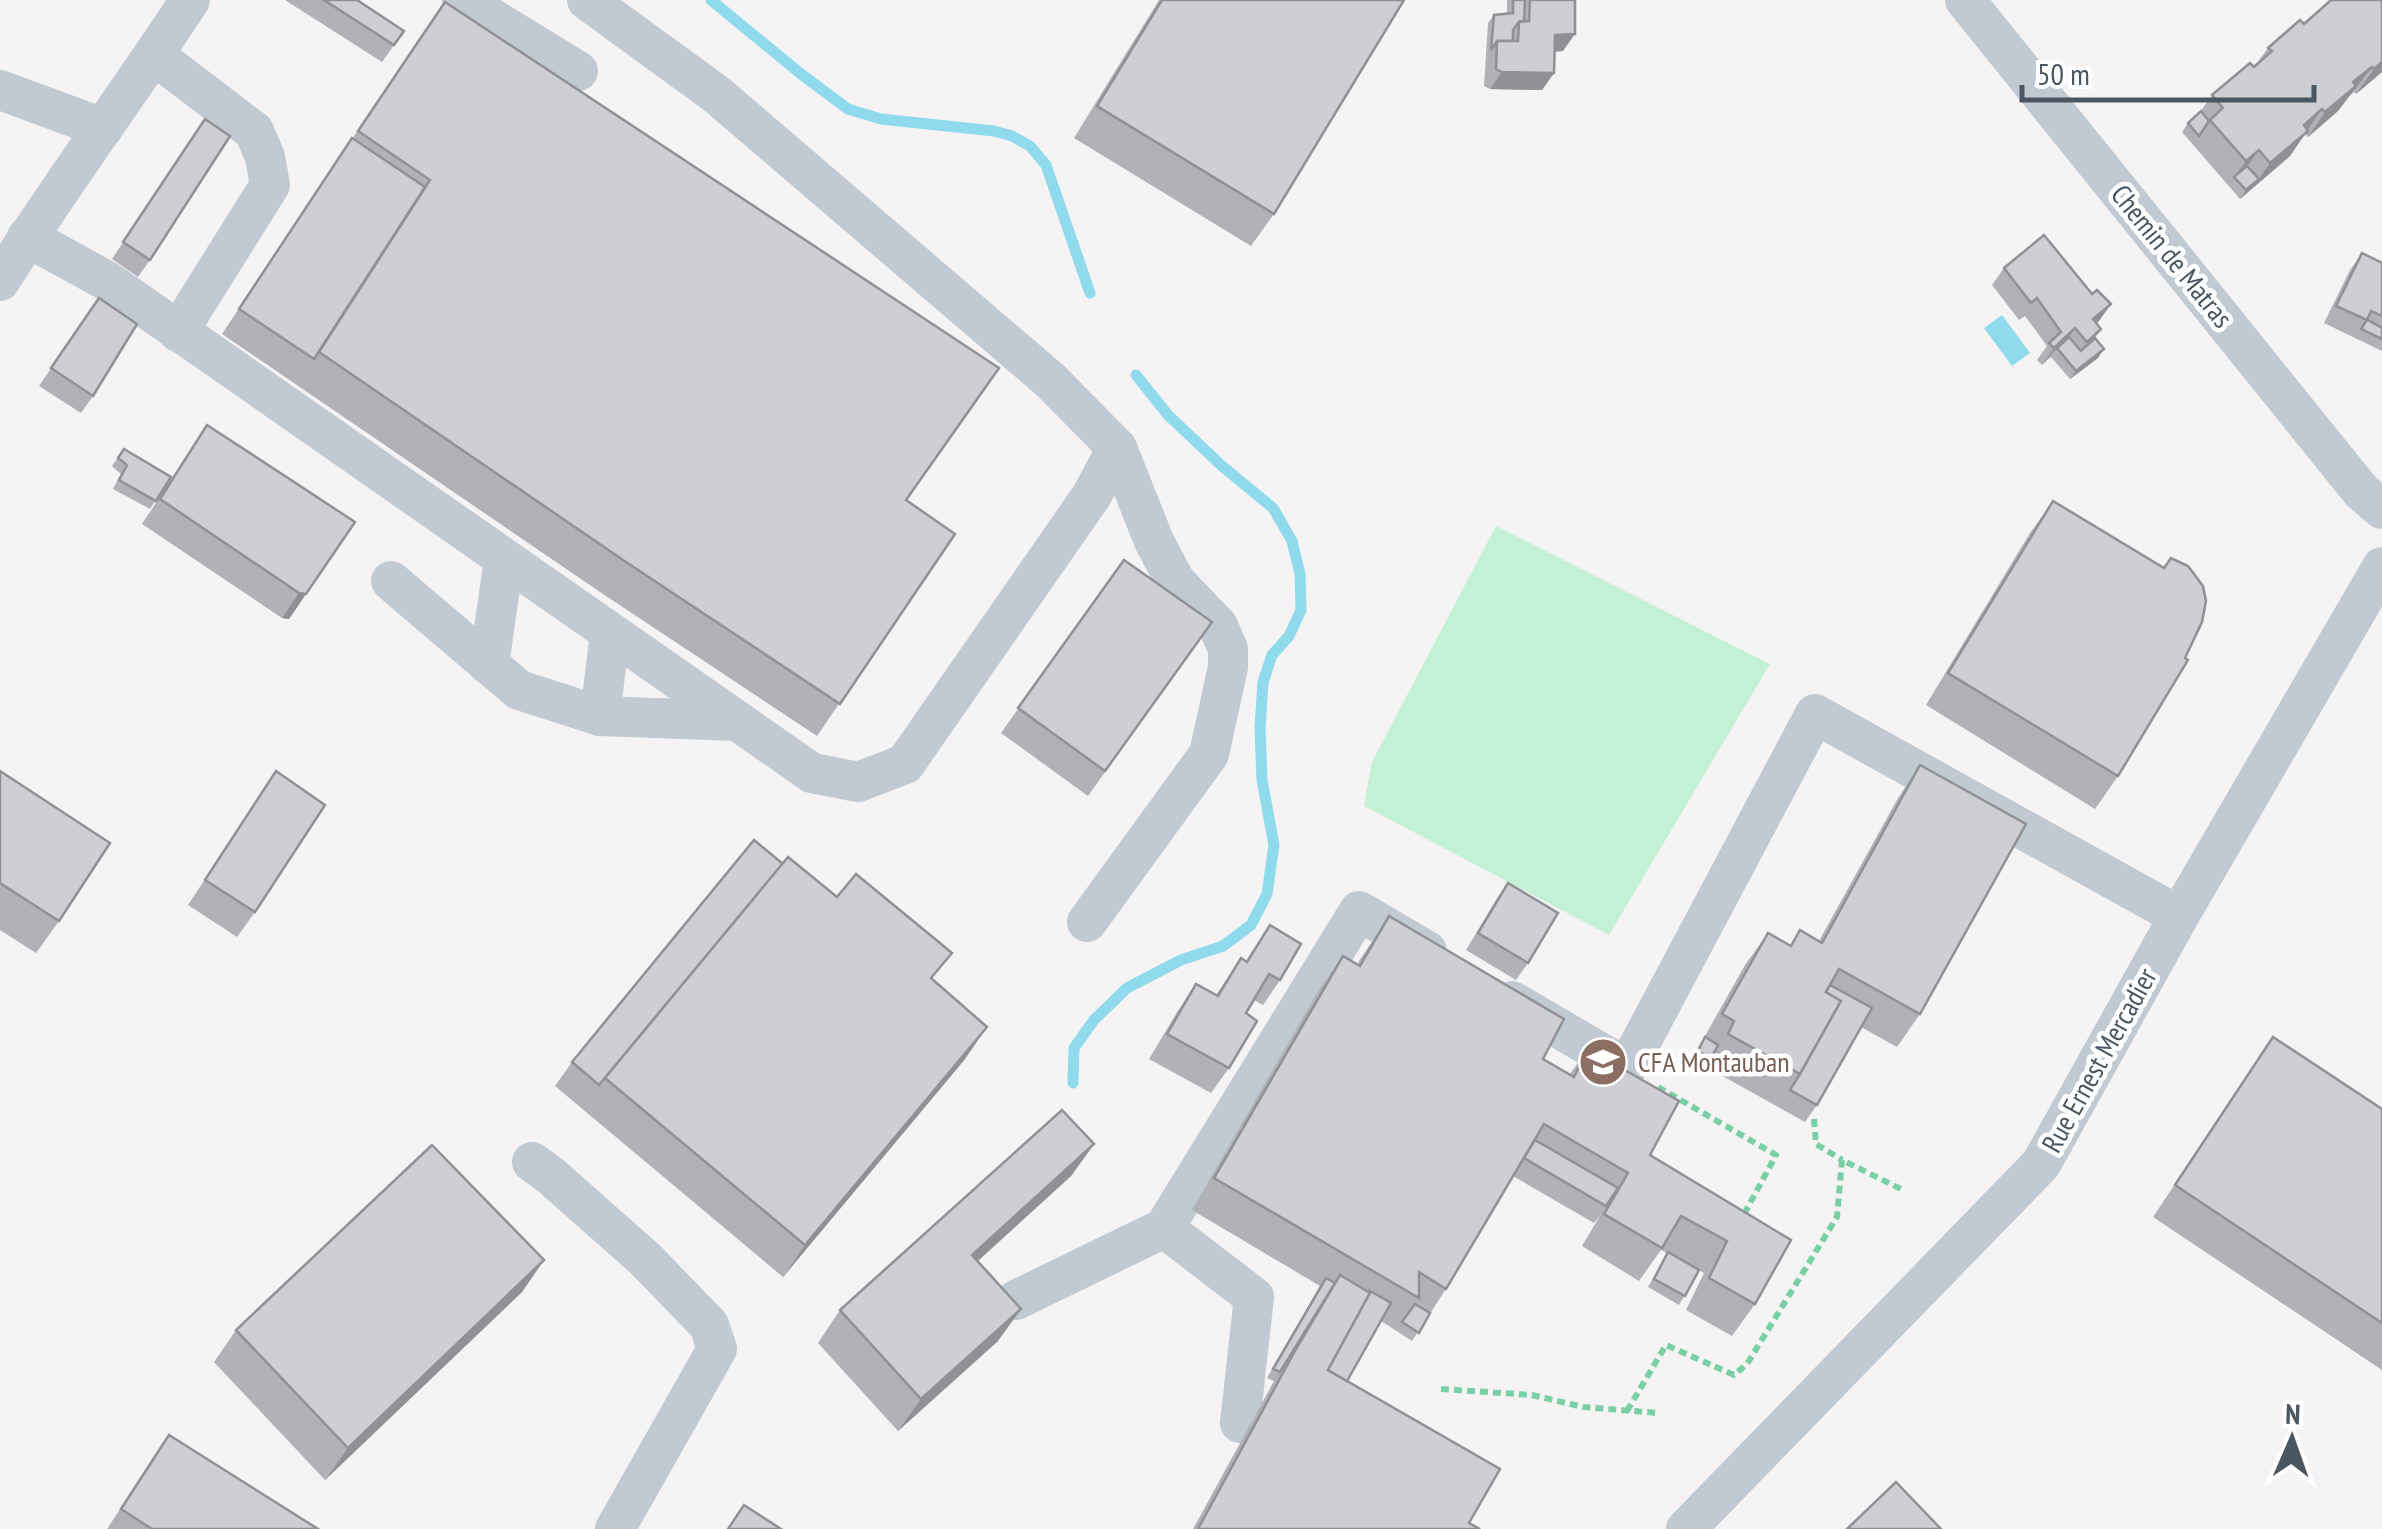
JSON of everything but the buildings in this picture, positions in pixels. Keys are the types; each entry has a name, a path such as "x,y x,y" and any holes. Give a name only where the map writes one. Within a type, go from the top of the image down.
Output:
{"street":[{"path":"0,281 190,0"},
{"path":"462,0 578,70"},
{"path":"587,0 730,106 1050,381 1118,448 1154,541 1176,581 1218,626 1228,649 1228,667 1209,754 1087,922"},
{"name":"Chemin de Matras","path":"1965,0 2361,490 2382,509"},
{"path":"154,55 254,130 265,157 270,185 178,332"},
{"path":"0,90 103,128"},
{"path":"27,237 107,281 812,774 858,782 905,764 1092,495 1118,448"},
{"path":"488,665 504,559"},
{"name":"Rue Ernest Mercadier","path":"1686,1529 2041,1164 2178,916 2382,567"},
{"path":"391,581 520,690 600,716 737,721"},
{"path":"600,716 610,633"},
{"path":"1016,1300 1164,1228 1359,911 1627,1068 1815,714 2178,916"},
{"path":"532,1162 644,1259 709,1325 717,1349 615,1529"},
{"path":"1164,1228 1254,1297 1240,1424"}],"path":[{"path":"1627,1068 1776,1155 1739,1223"},
{"path":"1814,1119 1816,1144 1905,1191"},
{"path":"1628,1411 1666,1345 1734,1374 1747,1364 1837,1218 1842,1160"},
{"path":"1441,1389 1532,1395 1583,1407 1659,1414"}],"green space":[{"path":"1496,526 1770,664 1609,935 1364,806 1372,762"}],"water":[{"path":"2002,315 2030,353 2012,366 1984,328"}],"waterway":[{"path":"711,0 848,109 881,119 994,131 1030,146 1046,165 1090,293"},
{"path":"1073,1083 1074,1048 1094,1020 1127,988 1181,960 1223,946 1251,925 1267,894 1274,845 1262,780 1263,682 1272,655 1289,636 1301,610 1300,574 1292,541 1273,508 1168,415 1136,375"}],"place":[{"name":"CFA Montauban","path":"1603,1062"}]}
